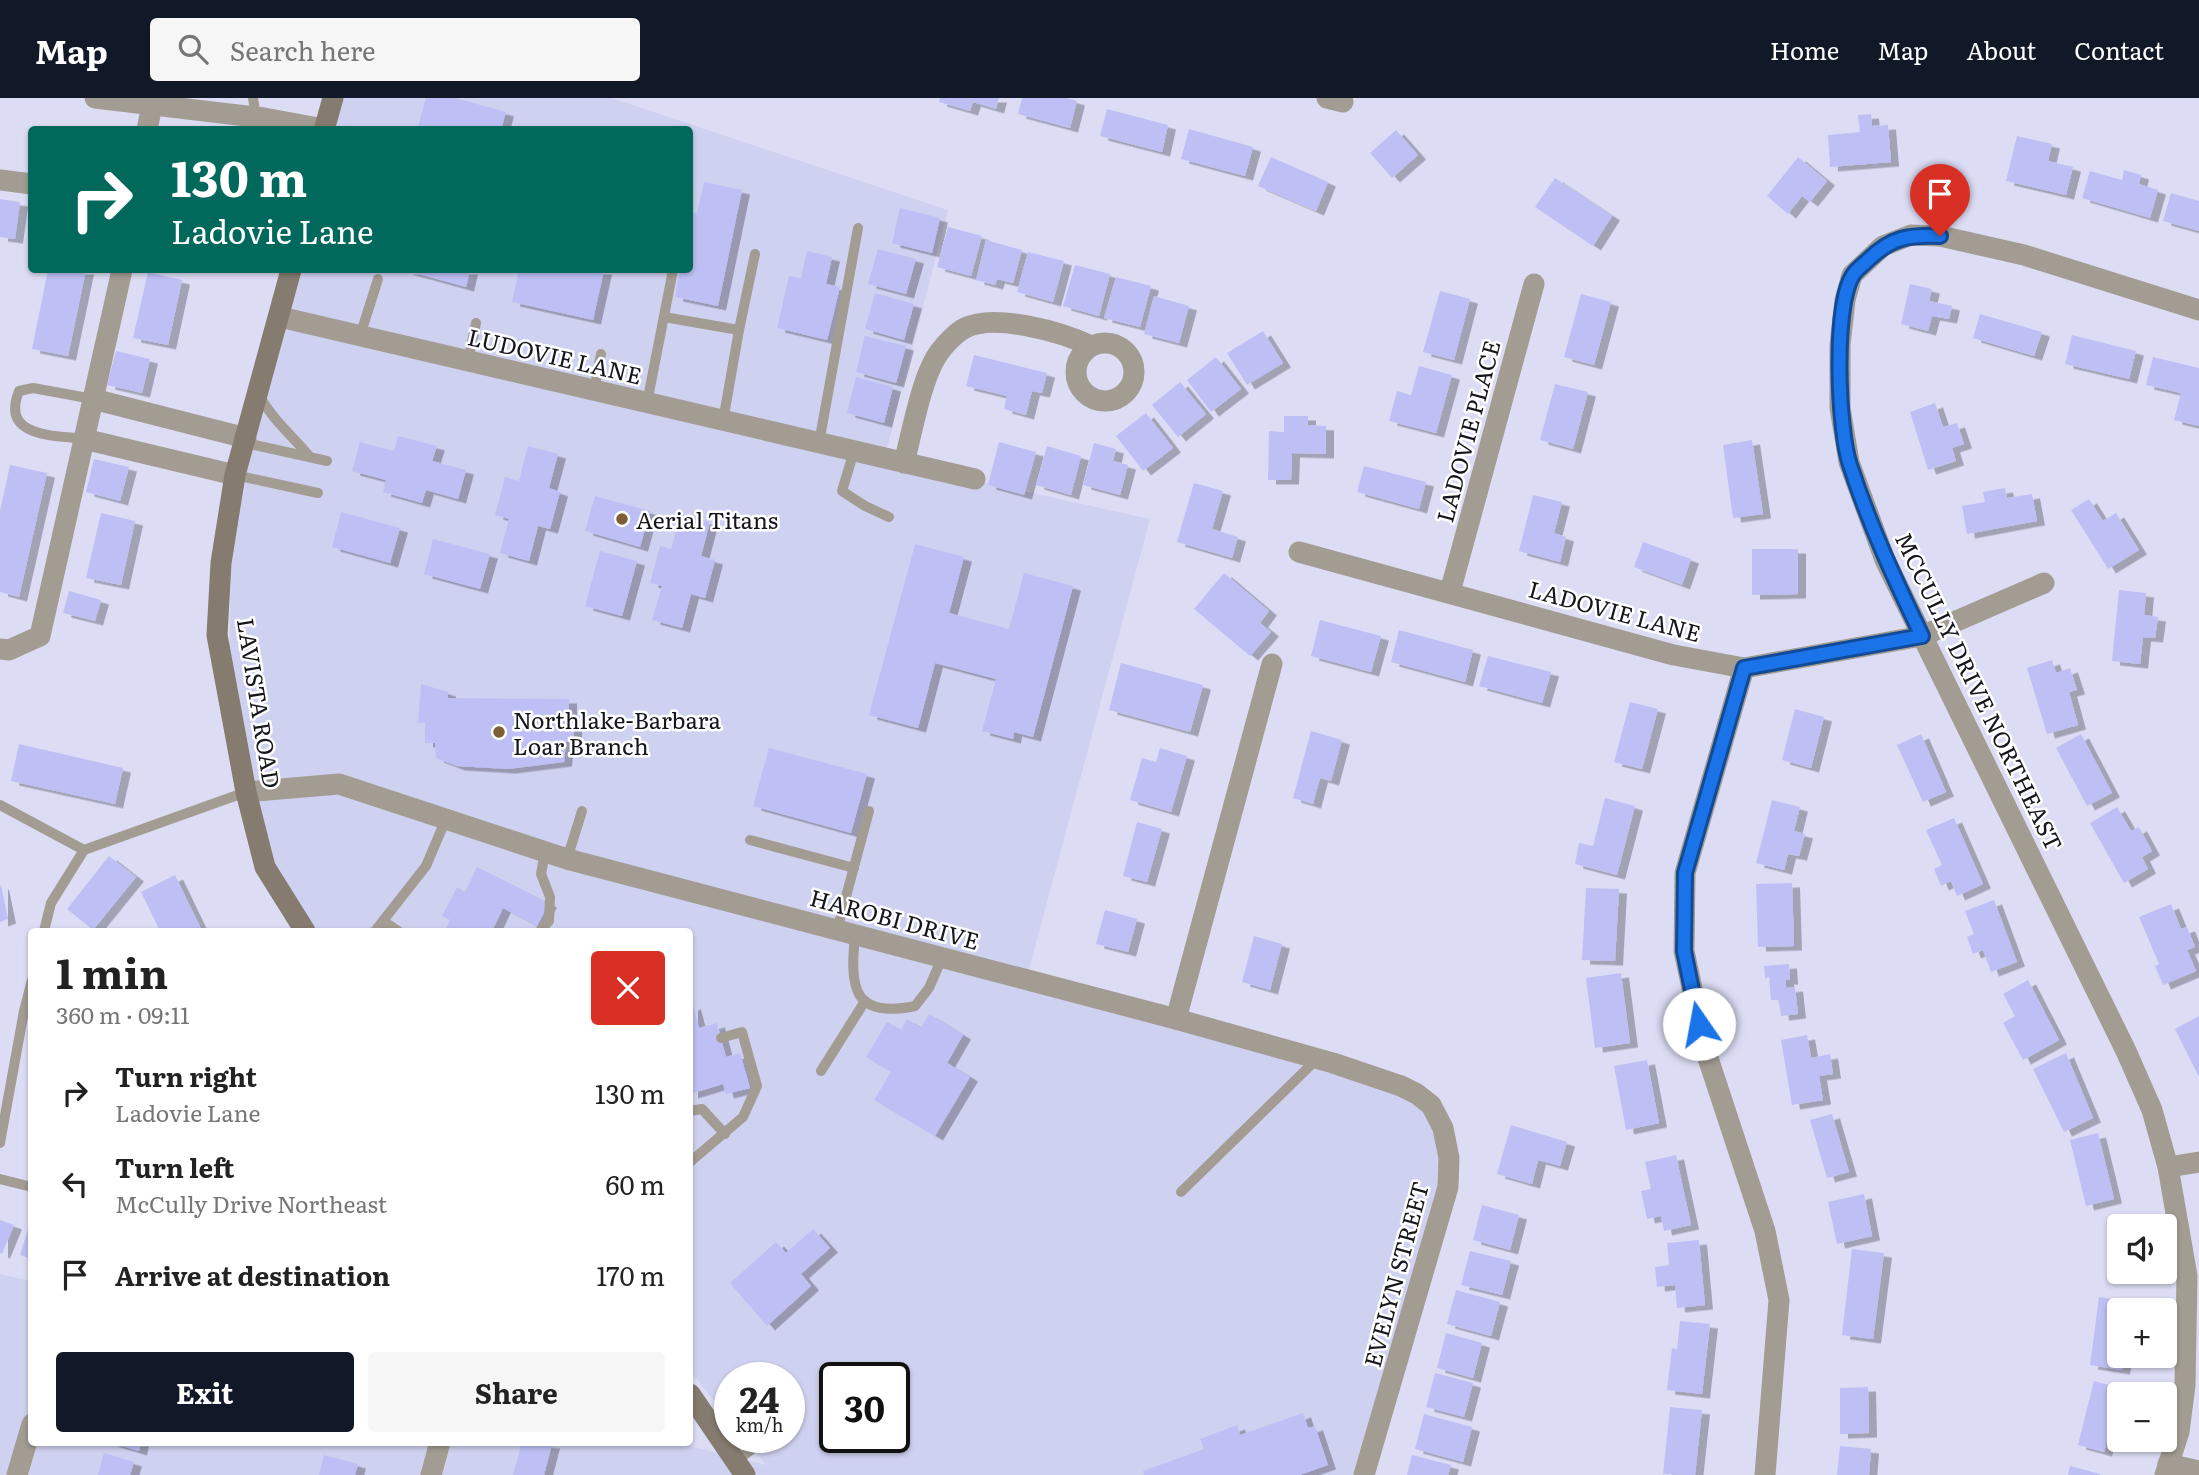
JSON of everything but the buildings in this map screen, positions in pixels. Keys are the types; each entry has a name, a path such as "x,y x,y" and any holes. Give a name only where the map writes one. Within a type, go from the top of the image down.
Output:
{"main road":[{"path":"326,126 333,98"},
{"name":"LAVISTA ROAD","path":"290,273 235,475 220,563 217,635 246,792 265,867 303,928"},
{"path":"693,1398 741,1468"}],"street":[{"path":"94,98 152,105 254,107 315,126"},
{"path":"148,126 152,105"},
{"path":"0,180 28,184"},
{"name":"MCCULLY DRIVE NORTHEAST","path":"2166,1470 2179,1432 2185,1384 2187,1276 2168,1167 2152,1111 2126,1051 1885,560 1849,462 1840,408 1840,345 1845,300 1852,275 1883,246 1911,235 1940,236 2024,255 2199,310"},
{"path":"0,649 9,650 40,636 121,273"},
{"name":"LADOVIE PLACE","path":"1450,592 1534,284"},
{"name":"LUDOVIE LANE","path":"280,317 975,480"},
{"path":"904,463 923,387 940,351 965,328 985,324 1014,324 1067,335 1091,346"},
{"path":"93,399 245,440"},
{"path":"84,439 235,475"},
{"name":"LADOVIE LANE","path":"1299,552 1674,655 1744,668 1922,636 2045,583"},
{"path":"1176,1019 1272,664"},
{"path":"1744,668 1685,873 1684,951 1705,1049 1765,1231 1779,1300 1765,1475"},
{"name":"HAROBI DRIVE","path":"246,792 339,784 568,859 1176,1019"},
{"name":"EVELYN STREET","path":"1176,1019 1401,1086 1430,1105 1443,1128 1449,1158 1448,1187 1364,1475"},
{"path":"2168,1167 2199,1162"},
{"path":"17,1475 28,1438"},
{"path":"431,1475 439,1446"},
{"path":"2166,1470 2199,1471"}],"lane":[{"path":"818,443 858,228"},
{"path":"723,421 755,254"},
{"path":"647,403 673,273"},
{"path":"360,336 378,279"},
{"path":"664,317 739,330"},
{"path":"468,361 476,323"},
{"path":"594,391 601,354"},
{"path":"84,439 28,431 19,427 11,417 12,402 19,391 33,388 93,399"},
{"path":"258,393 268,413 309,456"},
{"path":"245,440 327,461"},
{"path":"854,451 842,491 889,517"},
{"path":"235,475 318,493"},
{"path":"45,928 51,903 84,850 246,792"},
{"path":"0,806 84,850"},
{"path":"568,859 582,811"},
{"path":"869,811 854,868 846,933 855,988 865,1001 876,1009 896,1010 915,1006 929,988 942,958"},
{"path":"377,928 426,866 446,819"},
{"path":"750,840 854,868"},
{"path":"543,928 549,921 550,897 541,874 545,852"},
{"path":"383,921 394,928"},
{"path":"821,1071 865,1001"},
{"path":"0,1143 28,1012"},
{"path":"693,1160 743,1117 757,1086 741,1032 721,1038"},
{"path":"1181,1192 1317,1059"},
{"path":"693,1110 702,1109 725,1134"},
{"path":"0,1179 28,1186"},
{"path":"741,1468 755,1453"}],"shaded area":[{"path":"331,98 612,98 948,210 884,460 1150,519 1028,973 1417,1100 1454,1163 1366,1475 0,1475 0,1274 28,1280 28,1446 690,1446 766,1465 756,1453 805,1453 805,1362 714,1362 714,1400 693,1375 693,928 302,928 267,867 228,728 233,469 285,273 693,273 693,126 324,126"}],"place":[{"name":"Aerial Titans","path":"622,519"},
{"name":"Northlake-Barbara Loar Branch","path":"499,732"}],"route":[{"path":"1699,1024 1684,951 1685,873 1744,668 1922,636 1885,560 1849,462 1840,408 1840,345 1845,300 1852,275 1883,246 1911,235 1940,236"}]}
